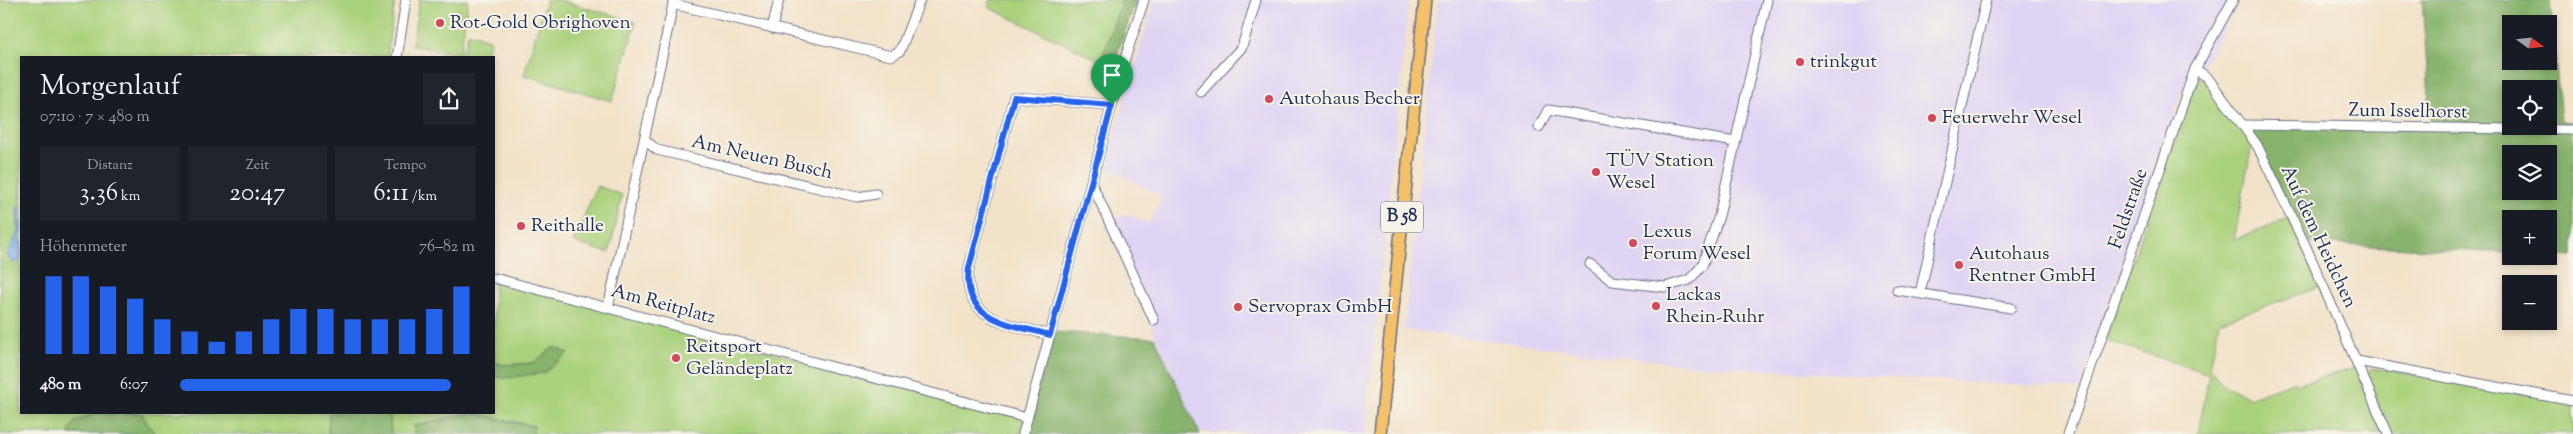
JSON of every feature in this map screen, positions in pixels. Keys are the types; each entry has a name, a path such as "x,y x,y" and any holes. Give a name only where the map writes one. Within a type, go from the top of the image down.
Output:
{"main road":[{"name":"B 58","path":"1380,434 1425,0"}],"street":[{"path":"397,56 406,0"},
{"path":"772,28 779,0"},
{"path":"608,308 639,152 645,140 673,2 890,56 900,51 920,0"},
{"path":"1022,434 1112,105 1144,0"},
{"path":"1201,92 1242,47 1256,0"},
{"path":"1590,264 1612,281 1665,287 1681,284 1696,274 1708,254 1719,216 1767,0"},
{"path":"1920,293 1986,0"},
{"name":"Feldstraße","path":"2068,434 2196,68 2233,0"},
{"name":"Auf dem Heidchen","path":"2196,68 2206,77 2256,145 2357,361 2388,434"},
{"path":"1050,335 1001,322 984,314 972,300 967,285 969,268 1014,97 1112,105"},
{"path":"1539,126 1548,110 1735,142"},
{"name":"Zum Isselhorst","path":"2242,125 2573,130"},
{"name":"Am Neuen Busch","path":"645,140 657,150 848,195 858,197 876,194"},
{"path":"1091,182 1154,320"},
{"name":"Am Reitplatz","path":"495,278 1027,418"},
{"path":"1897,290 2010,308"},
{"path":"2357,361 2573,401"}],"shaded area":[{"path":"1154,0 1409,0 1365,434 1199,432 1105,224 1124,214 1150,223 1163,197 1105,166"},
{"path":"1438,0 2240,0 2203,66 2192,63 2079,389 1692,365 1404,330"}],"green space":[{"path":"0,0 395,0 387,56 20,56 20,414 329,414 328,434 0,434"},
{"name":"Rot-Gold Obrighoven","path":"419,0 468,0 460,54 412,46"},
{"path":"546,0 559,0 636,22 612,101 524,75"},
{"path":"991,0 1122,0 1101,61 988,7"},
{"path":"1122,0 1136,0 1113,66 1101,61"},
{"path":"2422,0 2550,0 2551,15 2502,15 2502,70 2556,70 2561,121 2573,122 2573,257 2557,256 2557,210 2502,210 2502,253 2307,243 2252,133 2254,129 2431,124"},
{"path":"469,32 491,40 484,56 461,56"},
{"path":"2197,76 2205,80 2252,144 2234,240 2288,218 2320,287 2219,322 2210,368 2220,382 2248,398 2295,381 2296,385 2355,367 2384,434 2198,434 2209,374 2105,340"},
{"path":"597,186 622,195 609,253 573,242"},
{"name":"Reitsport Geländeplatz","path":"495,280 1025,418 1021,434 533,434 534,426 478,414 495,414 495,377 505,378 568,353 554,347 533,363 503,365 495,362"},
{"path":"1054,332 1155,338 1200,434 1025,434"},
{"path":"554,347 568,353 544,373 505,378 495,377 495,362 503,365 533,363"},
{"path":"2372,368 2573,403 2573,434 2391,434 2366,375"},
{"path":"94,414 142,414 155,434 68,434 74,422"},
{"path":"329,414 392,414 391,434 328,434"},
{"path":"392,414 467,414 414,426 415,434 391,434"},
{"path":"467,414 476,414 534,426 533,434 415,434 414,426"}],"water":[{"path":"20,205 20,260 12,263 7,255 18,233 17,209"}],"place":[{"name":"Rot-Gold Obrighoven","path":"440,23"},
{"name":"trinkgut","path":"1800,62"},
{"name":"Autohaus Becher","path":"1269,99"},
{"name":"Feuerwehr Wesel","path":"1932,118"},
{"name":"TÜV Station Wesel","path":"1596,172"},
{"name":"Reithalle","path":"521,226"},
{"name":"Lexus Forum Wesel","path":"1633,243"},
{"name":"Autohaus Rentner GmbH","path":"1959,265"},
{"name":"Lackas Rhein-Ruhr","path":"1656,306"},
{"name":"Servoprax GmbH","path":"1238,307"},
{"name":"Reitsport Geländeplatz","path":"676,358"}],"route":[{"path":"1014,97 1112,105 1050,335 1001,322 984,314 977,308 968,293 967,277 1014,97"}]}
